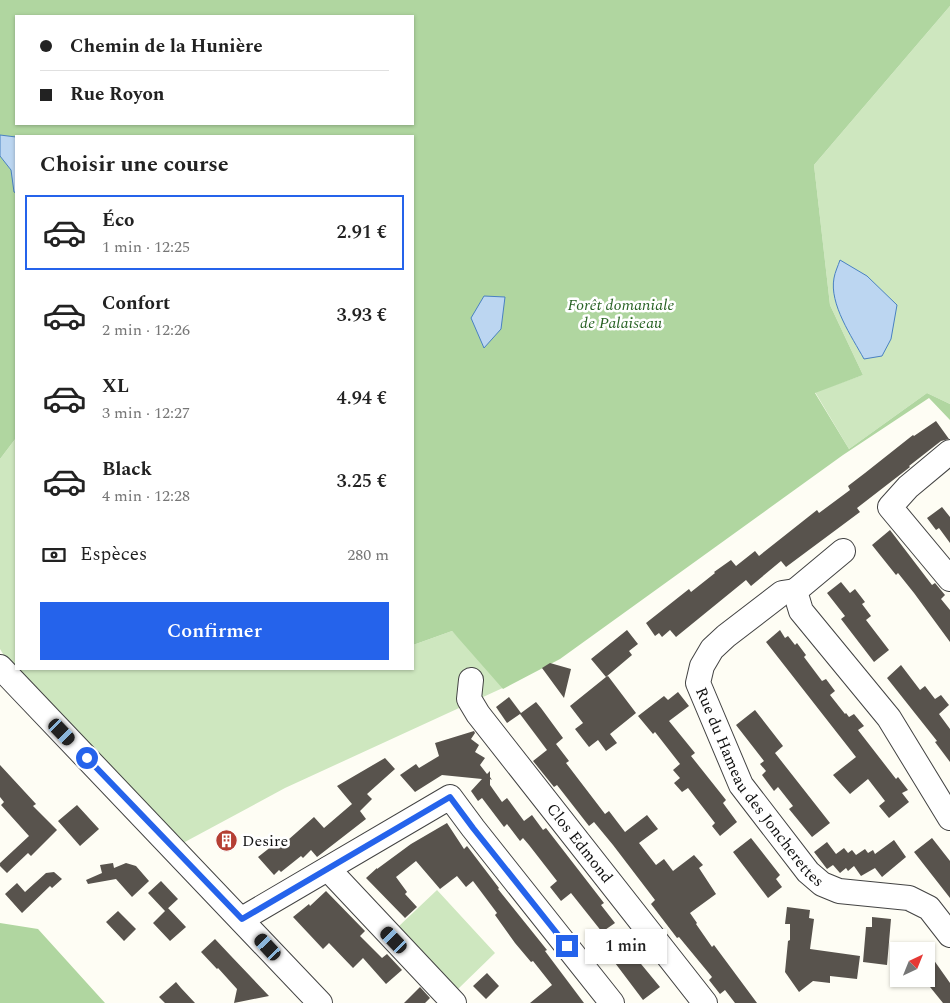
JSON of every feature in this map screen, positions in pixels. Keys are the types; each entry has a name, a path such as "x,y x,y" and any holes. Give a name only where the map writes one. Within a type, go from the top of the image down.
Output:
{"street":[{"path":"950,452 908,487 890,507 950,578"},
{"name":"Rue du Hameau des Joncherettes","path":"843,551 795,591 782,593 726,636 712,649 702,666 698,683 741,785 808,872 822,884 839,891 909,898 929,908 950,935"},
{"path":"795,591 801,611 889,718 950,818"},
{"path":"0,667 320,1003"},
{"name":"Clos Edmond","path":"472,680 469,699 478,714 705,1003"},
{"path":"242,919 450,797 612,1003"},
{"path":"328,869 454,1003"}],"green space":[{"name":"Forêt domaniale de Palaiseau","path":"0,0 950,0 950,6 814,165 830,305 863,375 815,393 849,449 927,393 950,404 950,420 929,398 843,455 560,659 503,689 452,631 414,645 414,135 15,135 15,439 0,459"},
{"path":"950,6 950,404 927,393 849,449 815,392 863,375 830,305 814,165"},
{"path":"15,439 15,670 414,670 414,645 452,631 507,686 285,788 183,843 11,667 0,649 0,459"},
{"path":"437,890 495,953 458,989 398,927"},
{"path":"0,923 38,929 105,1003 0,1003"}],"water":[{"path":"0,135 15,137 15,192 11,170 0,156"},
{"path":"840,260 867,276 897,305 891,339 882,356 864,359 838,309 833,288 834,276"},
{"path":"484,296 505,297 501,329 484,348 471,318"}],"building":[{"path":"936,421 949,439 941,441 857,508 860,512 786,567 781,561 751,586 746,580 676,637 670,630 662,637 659,633 655,636 646,623 689,589 691,592 731,560 736,566 755,551 759,556 817,510 819,513 850,490 848,486 913,435"},
{"path":"942,507 950,517 950,543 939,528 936,530 927,518"},
{"path":"890,530 932,585 935,583 945,595 941,599 950,610 950,642 898,573 896,575 872,545"},
{"path":"841,582 850,593 855,589 865,602 862,604 871,616 866,620 889,650 874,662 841,619 845,616 827,593"},
{"path":"627,630 638,644 629,651 632,655 606,677 591,659"},
{"path":"780,630 785,638 788,636 795,645 797,643 806,655 804,657 822,681 826,679 835,691 830,695 845,714 849,717 854,714 864,726 858,730 896,779 898,777 908,790 902,793 909,802 889,818 879,806 885,801 868,779 850,794 833,775 856,757 766,642"},
{"path":"550,663 571,669 564,698 542,668"},
{"path":"901,665 920,690 925,686 935,699 941,695 949,705 939,714 950,729 950,762 935,742 937,741 887,678"},
{"path":"608,676 636,713 610,734 617,743 606,751 598,740 589,747 575,729 583,723 570,706"},
{"path":"678,692 689,706 669,721 695,753 691,756 726,800 723,803 737,822 720,836 712,826 715,823 688,788 682,792 674,783 680,778 673,770 680,764 655,732 653,734 638,716 664,696 668,700"},
{"path":"509,697 521,713 536,702 563,738 556,744 569,761 566,763 605,814 609,811 625,832 647,815 658,829 639,843 656,865 664,859 673,871 694,855 703,865 699,868 716,894 690,913 712,947 714,945 757,1003 735,1003 725,990 720,994 709,980 712,977 679,937 677,938 651,904 655,900 613,845 594,822 589,826 557,785 554,787 533,761 547,750 520,714 507,723 496,707"},
{"path":"755,710 783,746 775,753 830,823 812,837 789,809 793,806 778,787 774,791 762,775 766,771 760,764 764,761 736,725"},
{"path":"474,731 475,733 471,739 479,745 475,752 485,758 480,765 487,774 490,771 492,780 490,779 490,785 502,802 507,798 524,821 532,815 543,830 546,828 604,903 601,905 615,923 602,932 571,893 561,901 550,887 557,881 529,845 523,838 520,841 507,824 504,827 482,798 478,801 471,791 482,779 442,775 415,792 400,775 416,764 419,768 439,756 435,743"},
{"path":"385,758 395,769 367,794 372,799 360,811 366,819 317,857 311,850 303,858 301,856 281,872 279,870 274,875 258,857 272,846 274,848 286,838 288,840 314,817 324,828 352,804 337,786"},
{"path":"0,765 36,804 33,806 57,830 31,856 28,853 7,873 0,866 0,863 29,836 1,805 4,802 0,797"},
{"path":"77,805 99,829 80,846 58,821"},
{"path":"447,823 464,849 467,846 498,889 547,950 545,951 584,1003 530,1003 552,985 533,961 531,962 515,943 495,915 497,913 473,881 466,887 457,876 440,889 416,861 396,877 407,892 405,894 417,907 405,918 366,878 411,844"},
{"path":"751,838 780,875 776,879 782,887 768,898 733,852"},
{"path":"932,838 950,861 950,898 914,852"},
{"path":"894,840 906,857 882,877 875,868 861,876 854,866 848,871 846,868 840,873 833,865 827,869 814,852 827,842 836,854 844,848 848,853 852,850 856,855 865,849 868,853 873,850 875,854"},
{"path":"113,863 114,868 126,863 136,866 149,881 132,897 116,879 88,884 86,880 102,873 100,865"},
{"path":"54,872 62,879 52,888 50,886 22,913 5,894 17,883 25,892 46,873"},
{"path":"161,881 178,899 165,911 148,893"},
{"path":"326,891 365,931 360,936 382,958 387,954 402,970 386,984 363,958 353,968 329,943 323,949 293,917 309,904 310,906"},
{"path":"787,907 810,910 809,918 814,919 810,949 860,956 857,979 830,976 830,983 813,981 799,992 785,972 788,941 790,940 790,924 785,924"},
{"path":"168,908 186,927 170,941 153,923"},
{"path":"118,911 136,929 124,941 106,922"},
{"path":"872,917 891,919 887,965 863,962 866,927 872,927"},
{"path":"618,936 660,987 643,1000 603,947"},
{"path":"215,939 269,996 234,1003 237,989 201,952"},
{"path":"935,962 950,983 950,1003 943,1003 931,988 935,988"},
{"path":"487,973 499,986 486,999 473,986"},
{"path":"176,982 195,1003 165,1003 159,997"},
{"path":"420,987 430,998 425,1003 404,1003"}],"place":[{"name":"Desire","path":"226,841"}],"route":[{"path":"87,758 242,919 450,797 567,946"}]}
